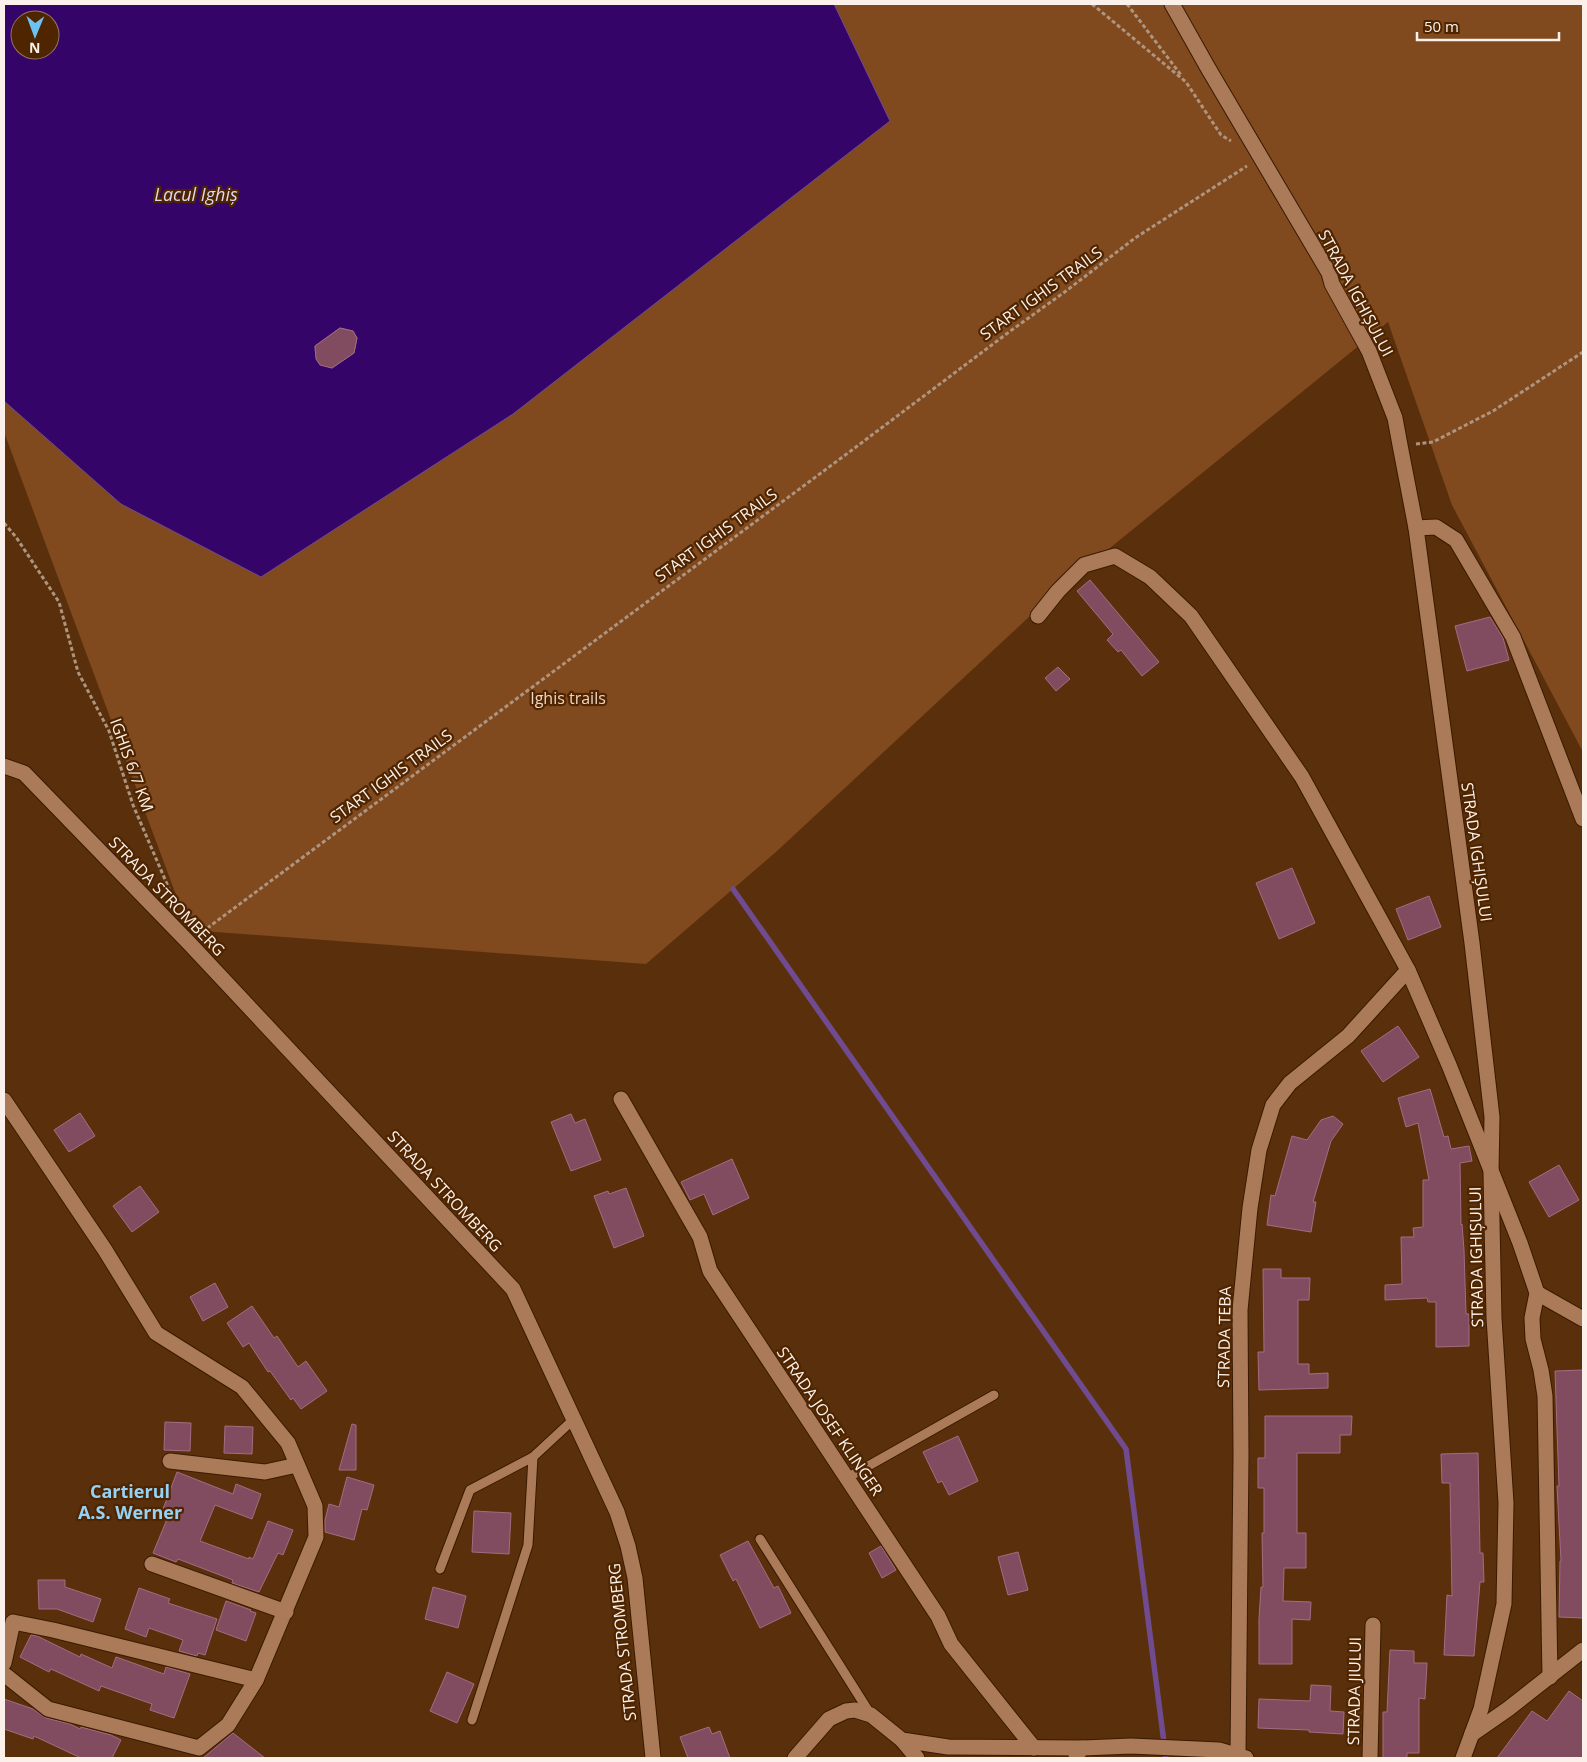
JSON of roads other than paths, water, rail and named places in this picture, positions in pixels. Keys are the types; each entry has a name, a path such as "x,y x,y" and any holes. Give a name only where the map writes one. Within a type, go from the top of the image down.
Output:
{"street":[{"name":"STRADA IGHIȘULUI","path":"1172,4 1329,273 1332,284 1370,351 1395,418 1416,528 1473,952 1492,1117 1491,1174 1494,1318 1506,1504 1504,1604 1481,1709 1463,1758"},
{"path":"1416,528 1436,527 1456,540 1513,637 1583,819"},
{"path":"1038,616 1058,591 1084,565 1115,556 1150,577 1191,616 1302,777 1408,970 1449,1065 1520,1243 1537,1293 1532,1318 1533,1339 1545,1396 1550,1677"},
{"name":"STRADA STROMBERG","path":"4,766 22,771 38,787 189,943 513,1289 617,1512 628,1546 635,1578 653,1758"},
{"name":"STRADA TEBA","path":"1243,1756 1240,1310 1250,1208 1259,1150 1273,1105 1290,1083 1348,1036 1408,970"},
{"name":"STRADA JOSEF KLINGER","path":"621,1099 700,1237 710,1271 938,1616 951,1644 1034,1748"},
{"path":"4,1100 105,1250 156,1333 242,1387 288,1443 315,1506 316,1537 256,1680 228,1725 199,1748 48,1709 4,1674"},
{"path":"1537,1293 1583,1319"},
{"path":"170,1461 265,1472 297,1465"},
{"path":"152,1564 286,1612"},
{"path":"4,1662 13,1622 53,1630 256,1680"},
{"name":"STRADA JIULUI","path":"1370,1758 1373,1625"},
{"path":"1472,1734 1550,1677 1583,1650"},
{"path":"795,1758 829,1719 837,1714 855,1710 871,1715 902,1740 917,1758"},
{"path":"902,1740 948,1747 1034,1748 1078,1753 1131,1746 1219,1750 1243,1756"}],"lane":[{"path":"847,1478 994,1395"},
{"path":"440,1569 470,1490 533,1457 574,1419"},
{"path":"472,1720 528,1545 533,1457"},
{"path":"760,1539 871,1715"}],"water":[{"name":"Lacul Ighiș","path":"4,4 834,4 890,121 513,414 261,577 121,504 4,401","holes":["340,328 353,331 357,338 354,353 332,368 318,362 315,346"]}],"waterway":[{"path":"733,889 1126,1449 1166,1758"}],"district":[{"name":"Cartierul A.S. Werner","path":"130,1502"}],"park label":[{"name":"Ighis trails","path":"568,698"}]}
